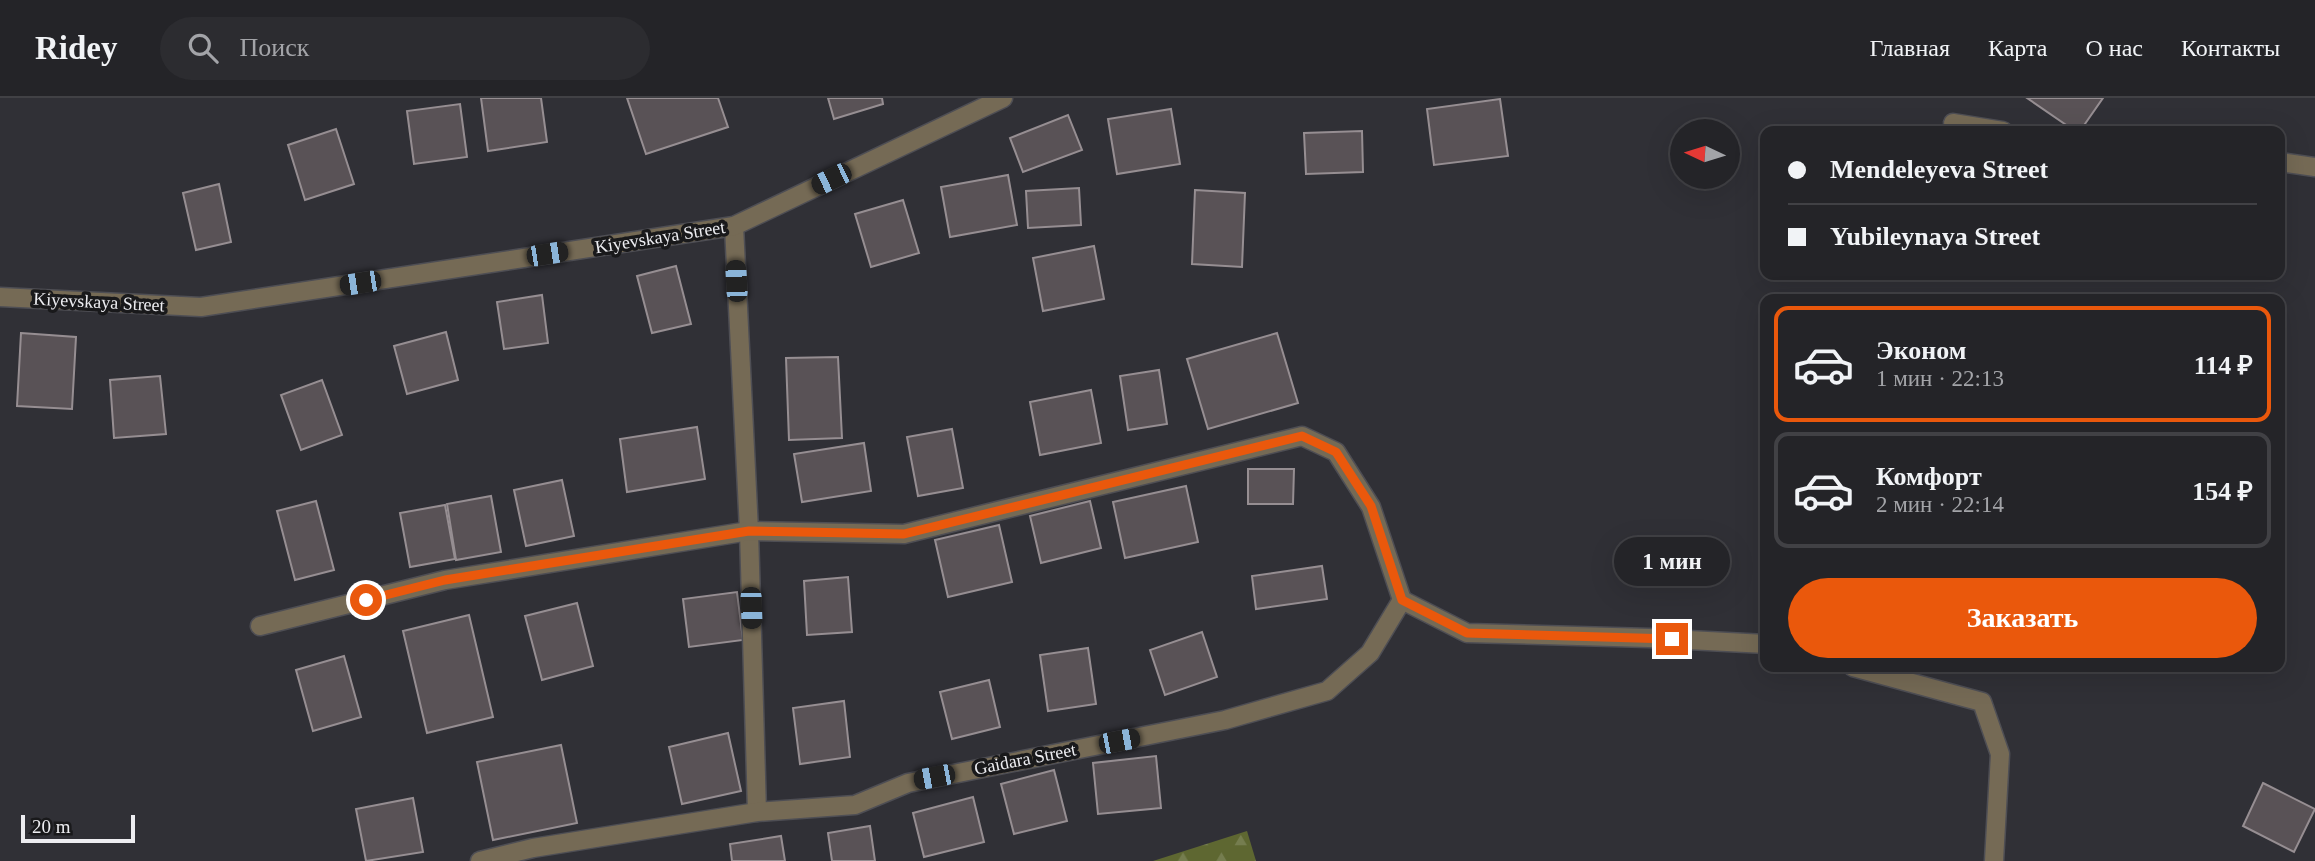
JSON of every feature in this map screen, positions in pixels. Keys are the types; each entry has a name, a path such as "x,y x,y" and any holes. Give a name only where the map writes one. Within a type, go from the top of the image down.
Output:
{"street":[{"name":"Kiyevskaya Street","path":"0,298 201,307 734,226 1003,98"},
{"path":"1953,123 1972,126"},
{"path":"2285,163 2315,167"},
{"path":"734,226 749,531 757,812"},
{"path":"260,626 445,580 749,531 904,534 1302,436 1336,452 1371,506 1402,600 1467,633 1760,644"},
{"name":"Gaidara Street","path":"480,861 533,848 757,812 855,805 908,783 1224,720 1327,691 1370,653 1402,600"},
{"path":"1871,672 1982,702 2000,754 1994,861"}],"green space":[{"path":"1247,831 1256,861 1153,861"}],"building":[{"path":"481,98 541,98 547,142 488,151"},
{"path":"627,98 718,98 728,127 646,154"},
{"path":"828,98 882,98 883,104 834,119"},
{"path":"2027,98 2103,98 2083,126 2068,126"},
{"path":"1500,99 1508,156 1434,165 1427,109"},
{"path":"460,104 467,157 414,164 407,111"},
{"path":"1171,109 1180,164 1117,174 1108,119"},
{"path":"1068,115 1082,150 1023,172 1010,138"},
{"path":"336,129 354,184 305,200 288,145"},
{"path":"1362,131 1363,172 1306,174 1304,133"},
{"path":"1008,175 1017,225 950,237 941,187"},
{"path":"219,184 231,242 196,250 183,193"},
{"path":"1079,188 1081,225 1028,228 1026,191"},
{"path":"1195,190 1245,193 1242,267 1192,264"},
{"path":"903,200 919,253 871,267 855,214"},
{"path":"1094,246 1104,299 1043,311 1033,258"},
{"path":"676,266 691,324 652,333 637,276"},
{"path":"542,295 548,343 504,349 497,302"},
{"path":"446,332 458,380 407,394 394,346"},
{"path":"21,333 76,337 72,409 17,406"},
{"path":"1277,333 1298,403 1208,429 1187,359"},
{"path":"838,357 842,438 789,440 786,358"},
{"path":"1159,370 1167,424 1128,430 1120,376"},
{"path":"160,376 166,434 114,438 110,380"},
{"path":"322,380 342,435 301,450 281,395"},
{"path":"1091,390 1101,443 1040,455 1030,402"},
{"path":"697,427 705,479 627,492 620,439"},
{"path":"952,429 963,488 918,496 907,437"},
{"path":"864,443 871,491 802,502 794,454"},
{"path":"1248,469 1294,469 1293,504 1248,504"},
{"path":"562,480 574,536 526,546 514,490"},
{"path":"1186,486 1198,542 1125,558 1113,502"},
{"path":"491,496 501,552 456,560 447,504"},
{"path":"316,501 334,570 295,580 277,511"},
{"path":"1090,501 1101,548 1041,563 1030,516"},
{"path":"445,505 455,559 410,567 400,513"},
{"path":"999,525 1012,582 948,597 935,540"},
{"path":"1322,566 1327,599 1256,609 1252,576"},
{"path":"848,577 852,632 807,635 804,581"},
{"path":"737,592 743,640 689,647 683,599"},
{"path":"577,603 593,666 542,680 525,616"},
{"path":"469,615 493,717 427,733 403,631"},
{"path":"1202,632 1217,677 1165,695 1150,650"},
{"path":"1088,648 1096,704 1048,711 1040,655"},
{"path":"344,656 361,717 313,731 296,670"},
{"path":"989,680 1000,727 952,739 940,692"},
{"path":"844,701 850,757 800,764 793,708"},
{"path":"728,733 741,791 682,804 669,747"},
{"path":"561,745 577,823 493,840 477,762"},
{"path":"1156,756 1161,808 1098,814 1093,763"},
{"path":"1054,770 1067,821 1014,834 1001,784"},
{"path":"2263,783 2315,809 2294,852 2243,826"},
{"path":"973,797 984,842 924,857 913,813"},
{"path":"413,798 423,852 366,861 356,809"},
{"path":"870,826 875,861 832,861 828,833"},
{"path":"781,836 785,861 732,861 730,844"}],"route":[{"path":"366,600 445,580 749,531 904,534 1302,436 1336,452 1371,506 1402,600 1467,633 1672,639"}]}
